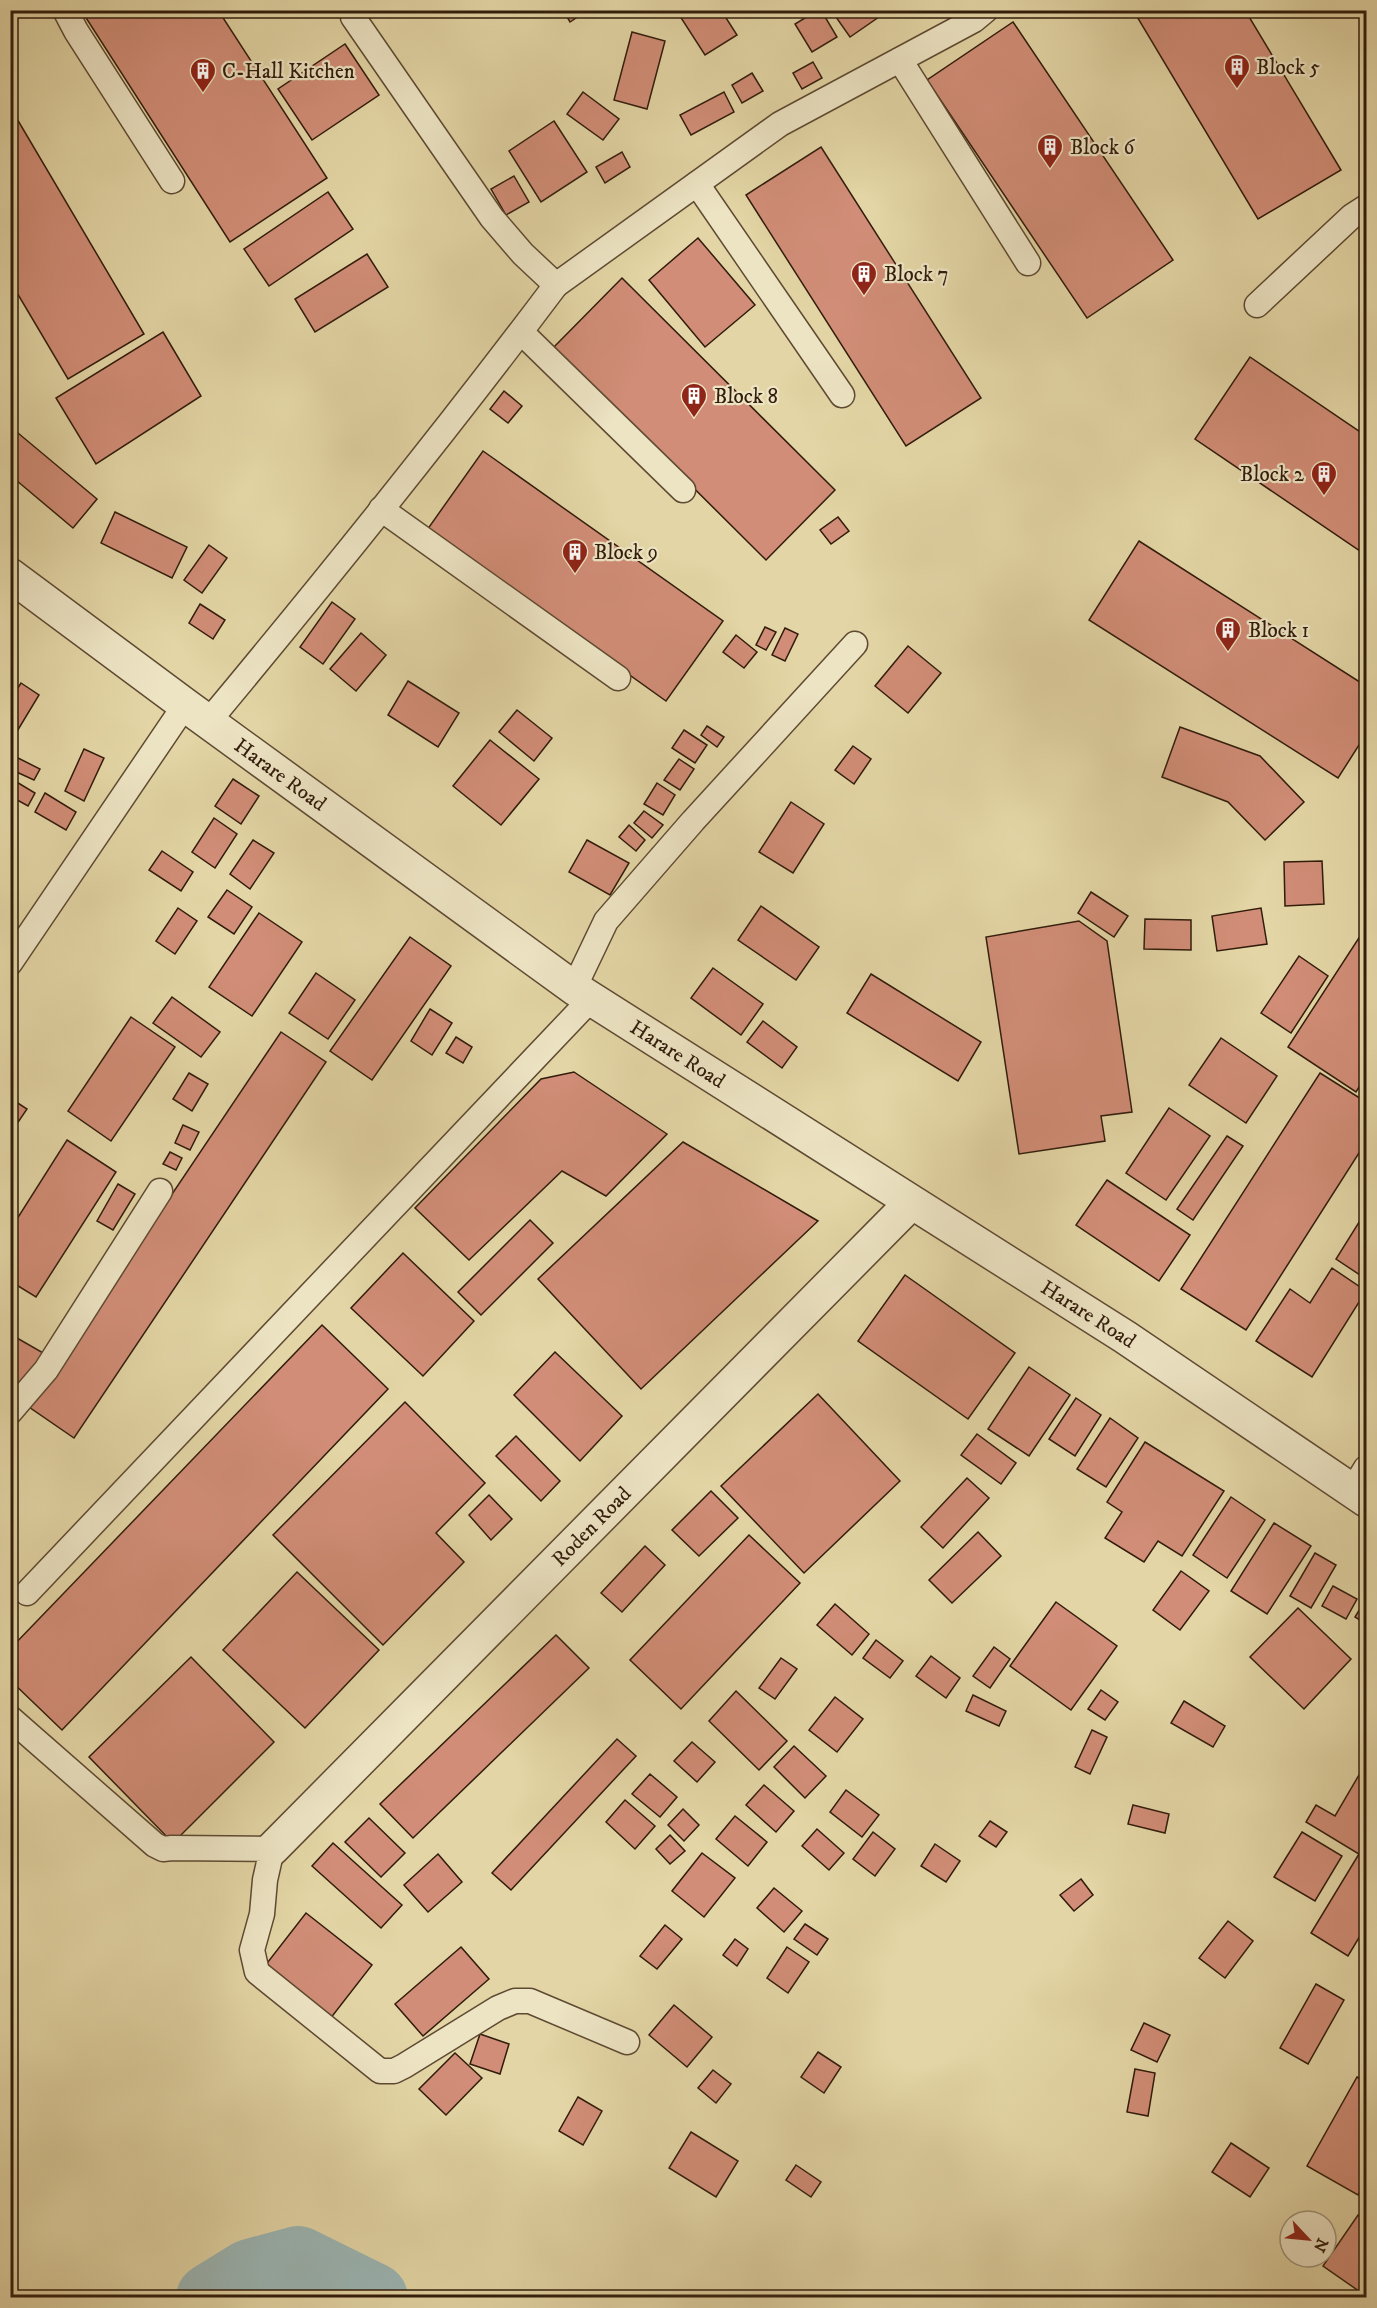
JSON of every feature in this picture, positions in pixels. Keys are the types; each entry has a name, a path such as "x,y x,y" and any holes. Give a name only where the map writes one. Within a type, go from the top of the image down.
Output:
{"street":[{"name":"Harare Road","path":"10,575 196,714 582,994 1362,1486"},
{"name":"Roden Road","path":"272,1849 911,1203"}],"lane":[{"path":"65,10 172,182"},
{"path":"10,963 196,714 381,508 556,285 780,124 974,21 986,10"},
{"path":"353,17 492,218 522,254 556,285"},
{"path":"900,60 1028,263"},
{"path":"697,184 842,395"},
{"path":"1257,304 1352,216 1366,207"},
{"path":"521,332 684,490"},
{"path":"381,508 618,678"},
{"path":"27,1593 582,994 606,921 693,821 855,644"},
{"path":"10,1412 46,1370 160,1191"},
{"path":"10,1718 163,1850 172,1848 272,1849 265,1880 262,1914 252,1950 257,1972 380,2071 394,2071 404,2066 498,2008 515,2001 530,2001 627,2042"}],"building":[{"name":"C-Hall Kitchen","path":"81,10 218,10 327,178 230,242"},
{"path":"563,10 588,10 570,22"},
{"path":"676,10 721,10 737,35 705,55"},
{"path":"821,10 837,37 812,52 795,24"},
{"path":"831,10 889,10 850,37"},
{"name":"Block 5","path":"1133,10 1245,10 1341,170 1258,219"},
{"name":"Block 6","path":"1013,22 1173,260 1087,318 927,80"},
{"path":"632,32 665,41 647,109 614,100"},
{"path":"345,44 379,95 312,140 278,89"},
{"path":"813,62 822,78 802,89 793,73"},
{"path":"752,73 763,91 742,103 732,85"},
{"path":"583,92 619,119 603,140 567,114"},
{"path":"724,92 734,112 691,135 680,115"},
{"path":"10,107 144,334 68,379 10,281"},
{"path":"554,121 587,172 541,202 509,151"},
{"name":"Block 7","path":"821,147 981,398 906,446 746,195"},
{"path":"622,152 630,167 605,183 596,167"},
{"path":"514,176 529,202 506,215 491,189"},
{"path":"328,192 353,229 269,286 244,249"},
{"path":"698,238 755,305 705,347 649,280"},
{"path":"367,254 388,287 315,332 295,299"},
{"name":"Block 8","path":"622,278 835,490 766,560 553,348"},
{"path":"163,332 201,396 96,464 56,398"},
{"name":"Block 2","path":"1250,357 1366,436 1366,555 1195,439"},
{"path":"504,391 522,406 508,423 490,409"},
{"path":"12,428 97,499 73,528 10,475"},
{"name":"Block 9","path":"483,451 723,621 666,701 427,530"},
{"path":"115,512 187,547 172,578 101,543"},
{"path":"838,517 849,531 831,544 820,530"},
{"name":"Block 1","path":"1139,541 1366,686 1366,734 1338,778 1089,620"},
{"path":"209,545 227,558 202,593 184,580"},
{"path":"332,602 355,619 323,664 300,647"},
{"path":"200,604 225,620 213,639 189,623"},
{"path":"765,627 776,632 766,650 756,645"},
{"path":"785,628 798,634 785,661 772,655"},
{"path":"361,633 386,655 356,691 330,669"},
{"path":"736,635 757,652 744,668 723,652"},
{"path":"908,646 941,673 908,713 875,686"},
{"path":"408,681 459,713 438,747 388,715"},
{"path":"21,683 39,695 10,743 10,700"},
{"path":"517,710 552,738 534,761 499,732"},
{"path":"707,726 724,737 717,747 701,735"},
{"path":"1180,727 1260,756 1304,802 1265,840 1228,802 1162,777"},
{"path":"684,730 707,745 695,763 672,748"},
{"path":"490,740 539,779 501,825 453,786"},
{"path":"853,746 871,759 854,784 835,770"},
{"path":"84,749 104,758 84,801 65,791"},
{"path":"14,756 40,769 34,780 10,769"},
{"path":"679,759 694,769 680,790 664,780"},
{"path":"10,778 35,793 28,806 10,796"},
{"path":"233,779 259,796 241,824 215,806"},
{"path":"657,783 675,795 663,815 644,804"},
{"path":"45,793 76,812 66,830 35,812"},
{"path":"791,802 824,824 793,873 759,852"},
{"path":"644,811 663,825 652,838 634,823"},
{"path":"214,818 237,834 215,868 192,852"},
{"path":"629,825 645,840 636,851 619,837"},
{"path":"253,840 274,853 250,889 230,874"},
{"path":"587,840 629,863 610,895 569,872"},
{"path":"162,851 193,872 181,891 149,870"},
{"path":"1322,861 1324,904 1285,906 1284,862"},
{"path":"227,890 252,907 234,934 208,917"},
{"path":"1091,892 1128,916 1114,937 1078,913"},
{"path":"761,906 819,947 796,980 738,940"},
{"path":"178,908 197,921 175,954 156,941"},
{"path":"1261,908 1267,944 1217,951 1212,916"},
{"path":"259,913 302,942 252,1016 209,987"},
{"path":"1145,919 1191,920 1191,950 1144,949"},
{"path":"1079,921 1107,941 1132,1112 1101,1116 1105,1141 1019,1154 986,937"},
{"path":"1366,927 1366,1076 1356,1092 1288,1047"},
{"path":"410,937 451,966 372,1080 330,1051"},
{"path":"1299,956 1328,976 1291,1033 1261,1013"},
{"path":"713,968 763,1004 741,1035 691,998"},
{"path":"316,973 355,1000 328,1039 289,1013"},
{"path":"871,974 981,1042 958,1081 847,1013"},
{"path":"172,997 220,1032 201,1057 153,1023"},
{"path":"430,1009 452,1023 432,1055 411,1041"},
{"path":"131,1017 175,1047 111,1141 68,1111"},
{"path":"763,1021 797,1047 782,1068 747,1042"},
{"path":"281,1032 326,1062 74,1438 29,1407"},
{"path":"456,1037 472,1047 463,1063 446,1053"},
{"path":"1221,1038 1277,1076 1246,1123 1189,1085"},
{"path":"574,1072 667,1134 606,1196 562,1171 469,1260 415,1208 541,1079"},
{"path":"189,1073 208,1084 192,1111 173,1099"},
{"path":"1320,1073 1366,1102 1366,1142 1246,1330 1181,1289"},
{"path":"10,1098 27,1109 10,1134"},
{"path":"1169,1108 1210,1136 1166,1200 1126,1173"},
{"path":"183,1125 199,1132 190,1150 175,1143"},
{"path":"1227,1136 1243,1146 1193,1220 1177,1209"},
{"path":"67,1140 116,1172 36,1297 10,1281 10,1230"},
{"path":"683,1142 818,1221 641,1389 538,1279"},
{"path":"170,1152 182,1158 176,1170 163,1164"},
{"path":"1107,1180 1190,1235 1159,1281 1076,1225"},
{"path":"118,1184 135,1194 113,1230 97,1221"},
{"path":"1366,1211 1366,1279 1336,1259"},
{"path":"530,1220 553,1243 481,1315 458,1292"},
{"path":"403,1253 474,1321 423,1376 351,1308"},
{"path":"1332,1268 1366,1291 1312,1377 1256,1341 1290,1289 1310,1303"},
{"path":"905,1275 1015,1353 968,1419 858,1341"},
{"path":"322,1325 388,1389 62,1730 10,1680 10,1649"},
{"path":"10,1334 45,1354 24,1390 10,1383"},
{"path":"555,1352 622,1416 580,1461 514,1395"},
{"path":"1029,1367 1070,1395 1029,1456 988,1429"},
{"path":"818,1394 900,1481 804,1573 721,1486"},
{"path":"1076,1398 1101,1415 1075,1456 1049,1439"},
{"path":"405,1402 485,1483 436,1533 464,1562 383,1645 273,1535"},
{"path":"1110,1418 1138,1438 1106,1487 1077,1469"},
{"path":"977,1434 1016,1463 1001,1484 961,1455"},
{"path":"516,1436 560,1481 541,1501 496,1456"},
{"path":"1145,1442 1224,1491 1182,1556 1158,1541 1144,1562 1105,1538 1122,1512 1107,1502"},
{"path":"967,1478 989,1498 943,1548 921,1527"},
{"path":"711,1491 738,1518 699,1556 672,1530"},
{"path":"489,1495 512,1519 491,1540 469,1515"},
{"path":"1231,1497 1265,1520 1227,1578 1193,1555"},
{"path":"1274,1523 1311,1546 1267,1614 1231,1591"},
{"path":"978,1532 1001,1556 952,1603 929,1580"},
{"path":"749,1535 800,1583 681,1709 630,1660"},
{"path":"645,1546 665,1565 622,1612 601,1593"},
{"path":"1315,1553 1336,1565 1311,1608 1290,1596"},
{"path":"1181,1571 1209,1591 1180,1630 1153,1610"},
{"path":"297,1572 379,1650 305,1728 223,1650"},
{"path":"1333,1586 1357,1599 1346,1619 1322,1606"},
{"path":"1366,1599 1366,1624 1355,1617"},
{"path":"1056,1602 1117,1646 1071,1710 1010,1666"},
{"path":"835,1604 869,1634 852,1655 817,1625"},
{"path":"1298,1608 1351,1659 1304,1709 1250,1657"},
{"path":"556,1635 589,1668 413,1838 380,1804"},
{"path":"876,1640 903,1661 890,1678 863,1658"},
{"path":"994,1647 1010,1659 990,1688 973,1676"},
{"path":"931,1656 960,1678 946,1698 916,1676"},
{"path":"191,1657 274,1742 173,1843 89,1757"},
{"path":"781,1658 797,1669 775,1699 759,1688"},
{"path":"1101,1690 1118,1702 1105,1720 1088,1709"},
{"path":"736,1691 787,1741 759,1770 709,1721"},
{"path":"973,1695 1006,1711 999,1726 966,1711"},
{"path":"835,1697 863,1719 837,1752 809,1730"},
{"path":"1184,1701 1225,1726 1213,1747 1171,1723"},
{"path":"1092,1730 1107,1737 1090,1774 1075,1767"},
{"path":"617,1739 636,1756 511,1890 492,1873"},
{"path":"692,1742 715,1762 697,1782 674,1761"},
{"path":"794,1746 826,1776 805,1798 774,1767"},
{"path":"1366,1763 1366,1926 1348,1956 1311,1933 1359,1854 1306,1822 1316,1805 1335,1816"},
{"path":"650,1774 677,1797 660,1817 632,1794"},
{"path":"764,1785 794,1811 776,1832 746,1805"},
{"path":"846,1790 879,1815 862,1837 830,1812"},
{"path":"625,1800 655,1826 635,1849 606,1822"},
{"path":"1133,1805 1169,1814 1165,1833 1128,1824"},
{"path":"683,1809 699,1825 684,1841 668,1825"},
{"path":"735,1816 767,1842 748,1866 716,1839"},
{"path":"369,1818 405,1853 381,1877 345,1842"},
{"path":"990,1821 1007,1832 996,1847 979,1836"},
{"path":"817,1829 844,1853 829,1870 802,1846"},
{"path":"873,1832 895,1849 875,1876 853,1859"},
{"path":"1302,1832 1342,1856 1315,1901 1274,1877"},
{"path":"670,1835 685,1851 670,1864 656,1849"},
{"path":"333,1843 402,1905 381,1928 312,1866"},
{"path":"935,1844 960,1861 946,1882 921,1866"},
{"path":"702,1853 735,1878 704,1917 672,1891"},
{"path":"438,1854 462,1882 428,1912 404,1885"},
{"path":"1081,1879 1093,1895 1074,1911 1060,1895"},
{"path":"774,1888 802,1911 784,1932 757,1908"},
{"path":"306,1913 372,1965 330,2019 264,1967"},
{"path":"1228,1921 1253,1941 1225,1978 1199,1958"},
{"path":"805,1924 828,1939 817,1955 794,1939"},
{"path":"665,1925 682,1939 657,1969 640,1956"},
{"path":"735,1939 748,1949 737,1966 723,1955"},
{"path":"461,1947 489,1979 423,2036 395,2004"},
{"path":"787,1947 809,1962 788,1993 767,1978"},
{"path":"1316,1984 1344,2000 1308,2064 1280,2048"},
{"path":"674,2005 712,2037 687,2067 649,2035"},
{"path":"1144,2023 1170,2035 1157,2062 1131,2050"},
{"path":"480,2034 509,2044 500,2074 470,2064"},
{"path":"818,2052 841,2067 824,2093 801,2077"},
{"path":"455,2053 482,2078 446,2115 419,2089"},
{"path":"1135,2069 1155,2073 1148,2116 1127,2112"},
{"path":"713,2070 731,2084 716,2103 698,2088"},
{"path":"1357,2077 1366,2082 1366,2180 1358,2195 1307,2166"},
{"path":"578,2097 602,2111 583,2145 559,2131"},
{"path":"691,2132 738,2161 716,2197 669,2168"},
{"path":"1231,2143 1269,2168 1250,2197 1212,2172"},
{"path":"796,2165 821,2182 811,2197 786,2180"},
{"path":"1358,2215 1366,2221 1366,2296 1327,2269 1338,2269 1338,2244"}],"waterway":[{"path":"211,2298 250,2274 298,2261 373,2298"}],"place":[{"name":"Block 5","path":"1237,90"},
{"name":"C-Hall Kitchen","path":"203,94"},
{"name":"Block 6","path":"1050,170"},
{"name":"Block 7","path":"864,297"},
{"name":"Block 8","path":"694,419"},
{"name":"Block 2","path":"1324,497"},
{"name":"Block 9","path":"575,575"},
{"name":"Block 1","path":"1228,653"}]}
